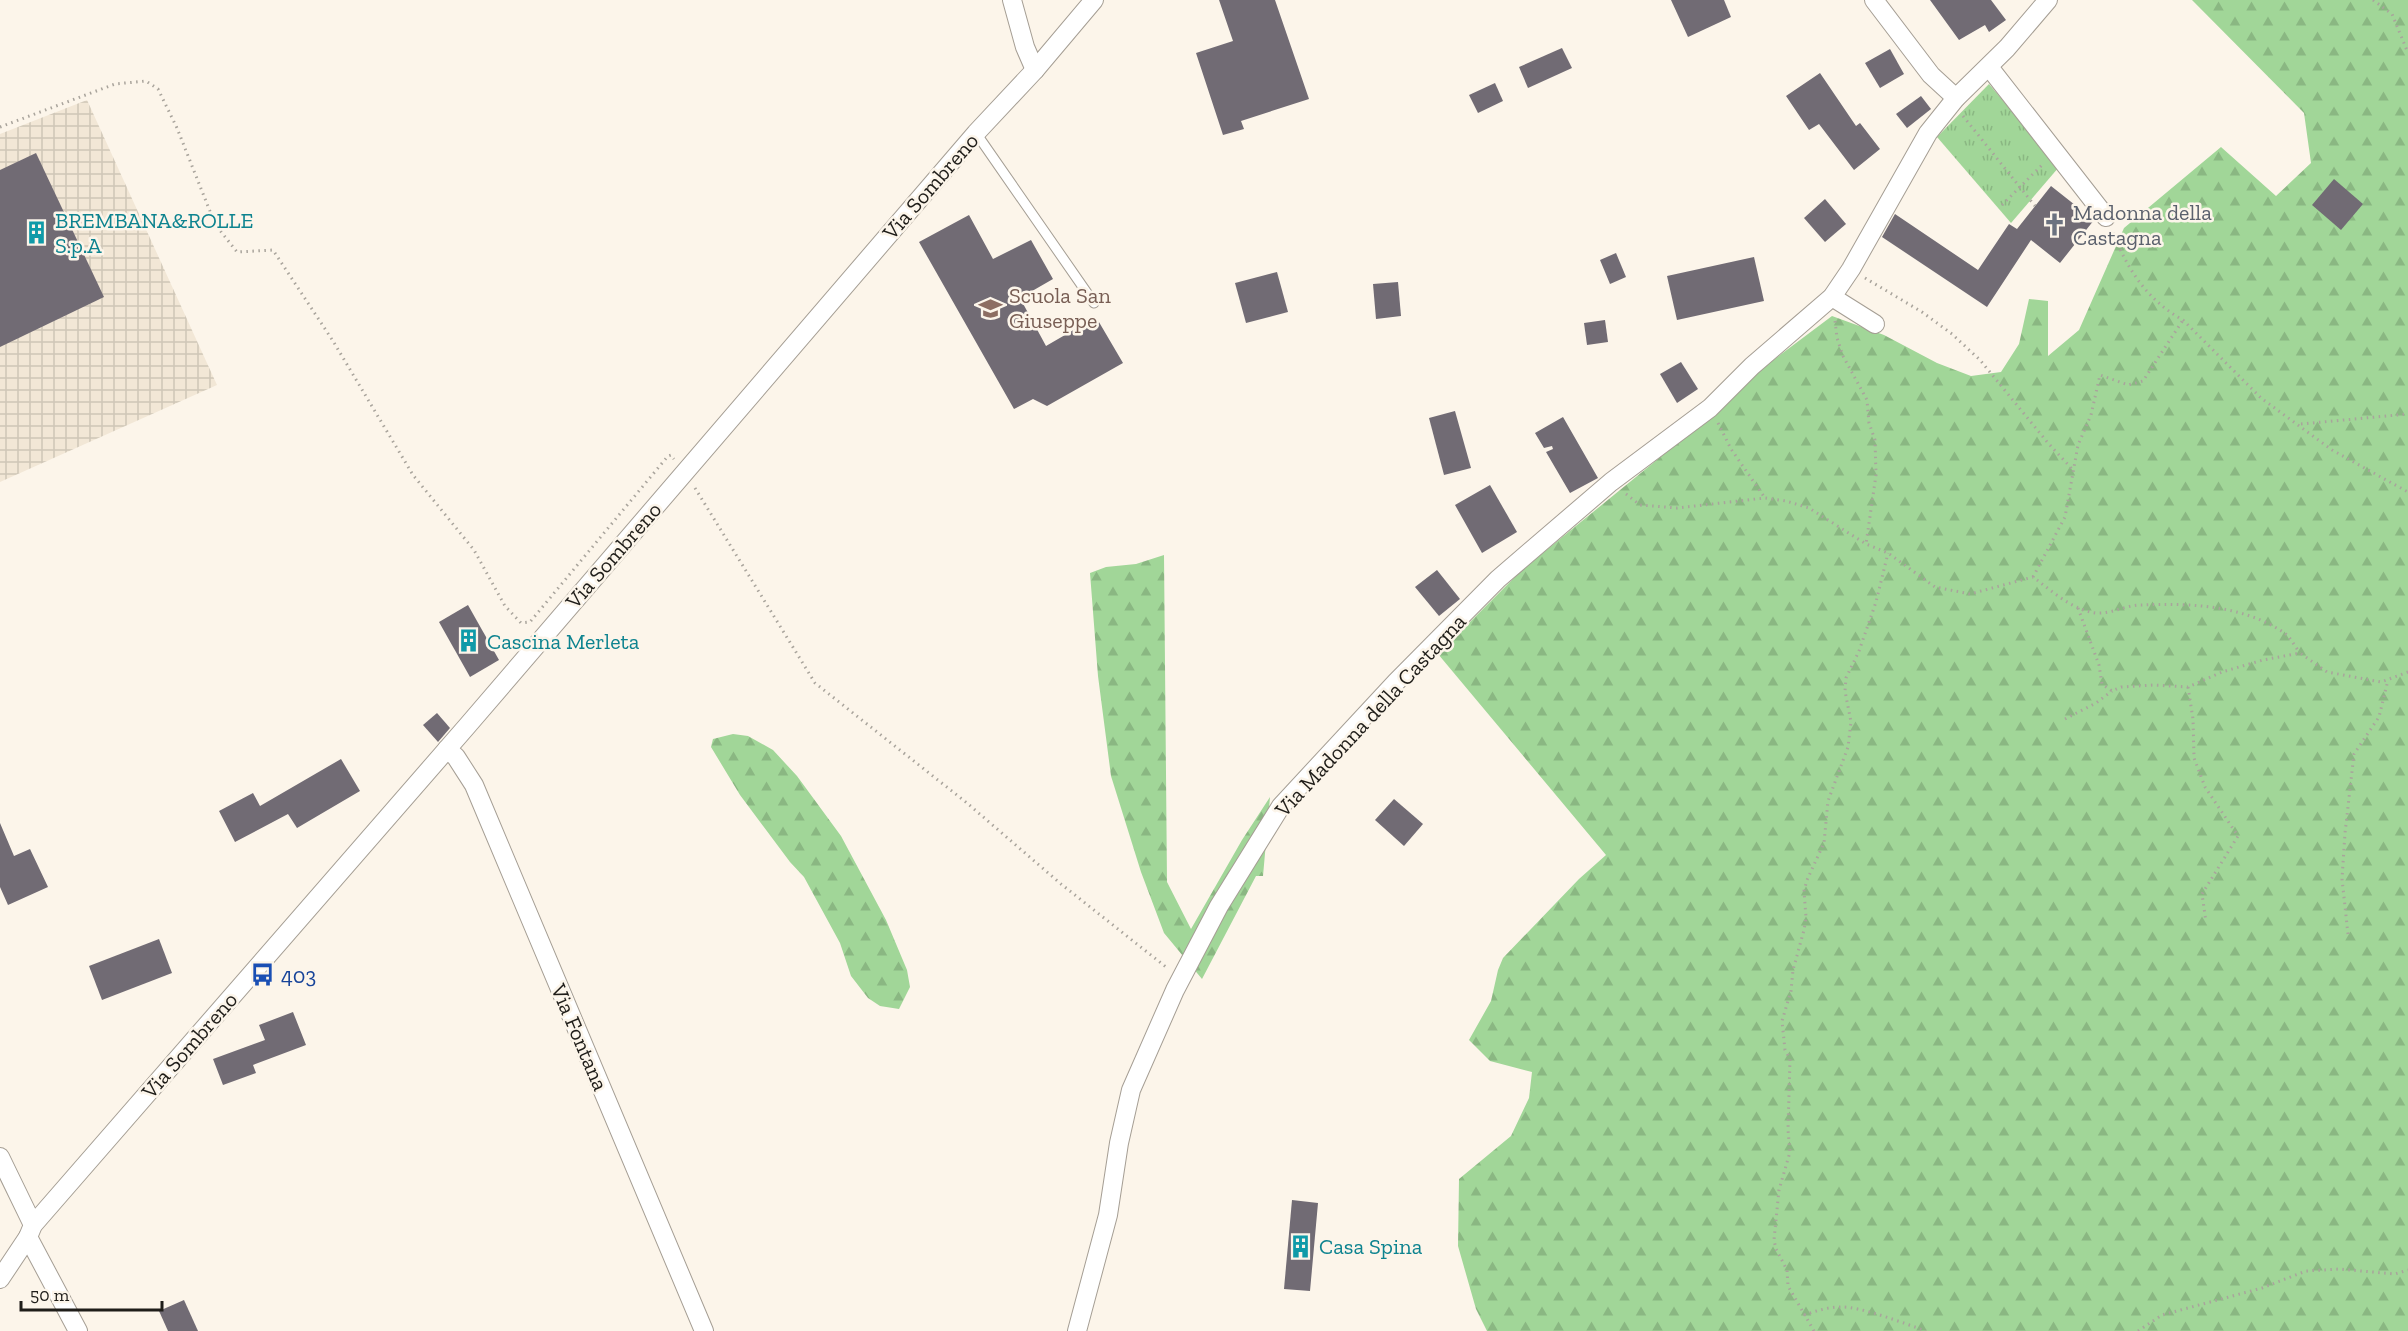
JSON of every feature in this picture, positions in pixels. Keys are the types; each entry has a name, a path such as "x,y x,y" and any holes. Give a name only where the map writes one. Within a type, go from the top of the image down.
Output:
{"street":[{"path":"1012,0 1025,47 1035,70"},
{"name":"Via Sombreno","path":"0,1279 30,1231 976,133 1035,70 1094,0"},
{"path":"1874,0 1931,75 1954,100"},
{"name":"Via Madonna della Castagna","path":"1077,1331 1108,1215 1119,1143 1131,1090 1184,974 1219,906 1281,806 1396,682 1498,579 1611,482 1710,408 1752,366 1827,301 1851,269 1928,133 1954,100 2007,48 2048,0"},
{"path":"1989,67 2106,217"},
{"path":"1827,301 1875,324"},
{"name":"Via Fontana","path":"447,749 456,757 474,785 704,1331"},
{"path":"0,1156 30,1231 78,1331"}],"lane":[{"path":"976,133 1094,303"}],"path":[{"path":"2373,0 2392,14 2408,53"},
{"path":"0,127 115,84 146,81 158,89 177,128 215,224 237,252 273,250 333,341 413,475 474,550 506,606 521,623 530,622 671,455 685,471 816,683 967,803 1070,891 1172,971 1184,974"},
{"path":"1954,100 2035,206"},
{"path":"2002,205 2046,161"},
{"path":"2106,217 2133,276 2150,296 2167,311 2183,320 2261,398 2332,450 2408,492"},
{"path":"1851,269 1922,312 1952,334 1980,360 2073,470"},
{"path":"1827,301 1843,356 1867,400 1869,423 1875,440 1876,475 1866,544"},
{"path":"1611,482 1640,505 1677,508 1765,498 1809,508 1866,544 1888,553 1935,587 1970,594 2033,577 2065,517 2078,445 2091,415 2100,375 2128,385 2143,381 2183,320"},
{"path":"1710,408 1731,448 1765,498"},
{"path":"2299,424 2408,414"},
{"path":"1814,1331 1788,1286 1787,1270 1774,1240 1779,1190 1790,1152 1788,1130 1790,1059 1785,1050 1782,1020 1791,991 1793,970 1804,930 1804,891 1824,843 1828,801 1848,747 1851,722 1845,691 1846,678 1859,651 1876,602 1888,553"},
{"path":"2033,577 2078,608 2096,613 2115,612 2138,605 2188,604 2233,610 2285,633 2300,653 2327,672 2381,682 2408,672"},
{"path":"2078,608 2099,665 2102,684 2112,691"},
{"path":"2065,719 2121,687 2152,685 2188,687 2222,672 2263,660 2300,653"},
{"path":"2348,934 2342,879 2354,754 2379,717 2388,680"},
{"path":"2188,687 2193,719 2194,758 2205,787 2238,836 2202,894 2206,922"},
{"path":"2138,1331 2162,1315 2262,1288 2306,1271 2339,1269 2396,1275 2408,1270"},
{"path":"1804,1315 1818,1310 1842,1307 1892,1319 1926,1331"}],"shaded area":[{"path":"87,100 217,385 0,482 0,134"}],"green space":[{"path":"2192,0 2408,0 2408,1331 1487,1331 1476,1309 1458,1246 1459,1179 1511,1136 1529,1098 1532,1072 1490,1061 1469,1040 1491,1001 1503,958 1579,879 1606,855 1438,654 1522,570 1658,459 1768,364 1832,316 1884,335 1937,363 1971,376 2001,372 2019,344 2029,299 2048,301 2048,356 2079,330 2124,228 2221,147 2276,196 2311,163 2304,113"},
{"path":"1989,84 2059,167 2011,223 1937,137"},
{"path":"1164,555 1167,882 1191,929 1242,840 1270,797 1263,876 1256,876 1202,979 1164,933 1141,872 1111,776 1098,676 1090,573 1106,567 1136,564"},
{"path":"733,734 748,736 773,750 797,776 841,836 886,920 907,970 910,987 899,1009 880,1006 868,998 851,976 840,943 804,877 790,862 740,795 711,747 713,739"}],"building":[{"path":"1219,0 1275,0 1309,99 1241,121 1244,129 1223,135 1196,53 1233,41"},
{"path":"1671,0 1724,0 1731,17 1688,37"},
{"path":"1930,0 1991,0 2006,20 1989,32 1985,25 1959,40"},
{"path":"1562,48 1572,68 1528,88 1519,67"},
{"path":"1890,49 1904,74 1880,88 1865,63"},
{"path":"1820,73 1856,126 1860,123 1880,149 1854,170 1819,124 1809,130 1786,96"},
{"path":"1495,83 1503,101 1478,113 1469,95"},
{"path":"1921,96 1931,109 1907,128 1896,114"},
{"name":"BREMBANA&ROLLE S.p.A","path":"36,153 104,297 0,347 0,170"},
{"path":"2334,179 2363,204 2341,230 2312,205"},
{"path":"2051,186 2094,220 2060,263 2031,240 1987,307 1882,237 1895,214 1978,270 2009,224 2017,229"},
{"path":"1825,199 1846,224 1825,242 1804,218"},
{"name":"Scuola San Giuseppe","path":"969,215 993,259 1031,240 1053,279 1020,298 1046,346 1096,317 1123,363 1047,406 1033,399 1014,409 919,242"},
{"path":"1616,253 1626,277 1610,284 1600,260"},
{"path":"1754,257 1764,301 1677,320 1667,276"},
{"path":"1277,272 1288,312 1246,323 1235,283"},
{"path":"1398,282 1401,316 1376,319 1373,284"},
{"path":"1605,320 1608,342 1587,345 1584,323"},
{"path":"1681,362 1698,389 1677,403 1660,374"},
{"path":"1455,411 1471,468 1444,475 1429,418"},
{"path":"1563,417 1598,478 1570,493 1546,452 1553,449 1552,446 1544,448 1535,433"},
{"path":"1490,485 1517,532 1482,553 1455,505"},
{"path":"1437,570 1460,599 1439,616 1415,587"},
{"name":"Cascina Merleta","path":"468,605 499,660 470,677 439,622"},
{"path":"437,713 450,728 438,742 423,725"},
{"path":"341,759 360,791 297,828 288,814 235,842 219,811 253,793 260,806"},
{"path":"1394,799 1423,824 1404,846 1375,820"},
{"path":"0,823 14,856 30,849 48,887 8,905 0,887"},
{"path":"159,939 172,973 102,1000 89,966"},
{"path":"293,1012 306,1045 253,1065 256,1073 223,1085 213,1059 265,1040 259,1025"},
{"name":"Casa Spina","path":"1292,1200 1318,1203 1310,1291 1284,1289"},
{"path":"184,1300 198,1331 168,1331 159,1311"}],"place":[{"name":"Madonna della Castagna","path":"2055,225"},
{"name":"BREMBANA&ROLLE S.p.A","path":"37,233"},
{"name":"Scuola San Giuseppe","path":"991,308"},
{"name":"Cascina Merleta","path":"469,641"},
{"name":"403","path":"263,975"},
{"name":"Casa Spina","path":"1301,1246"}]}
